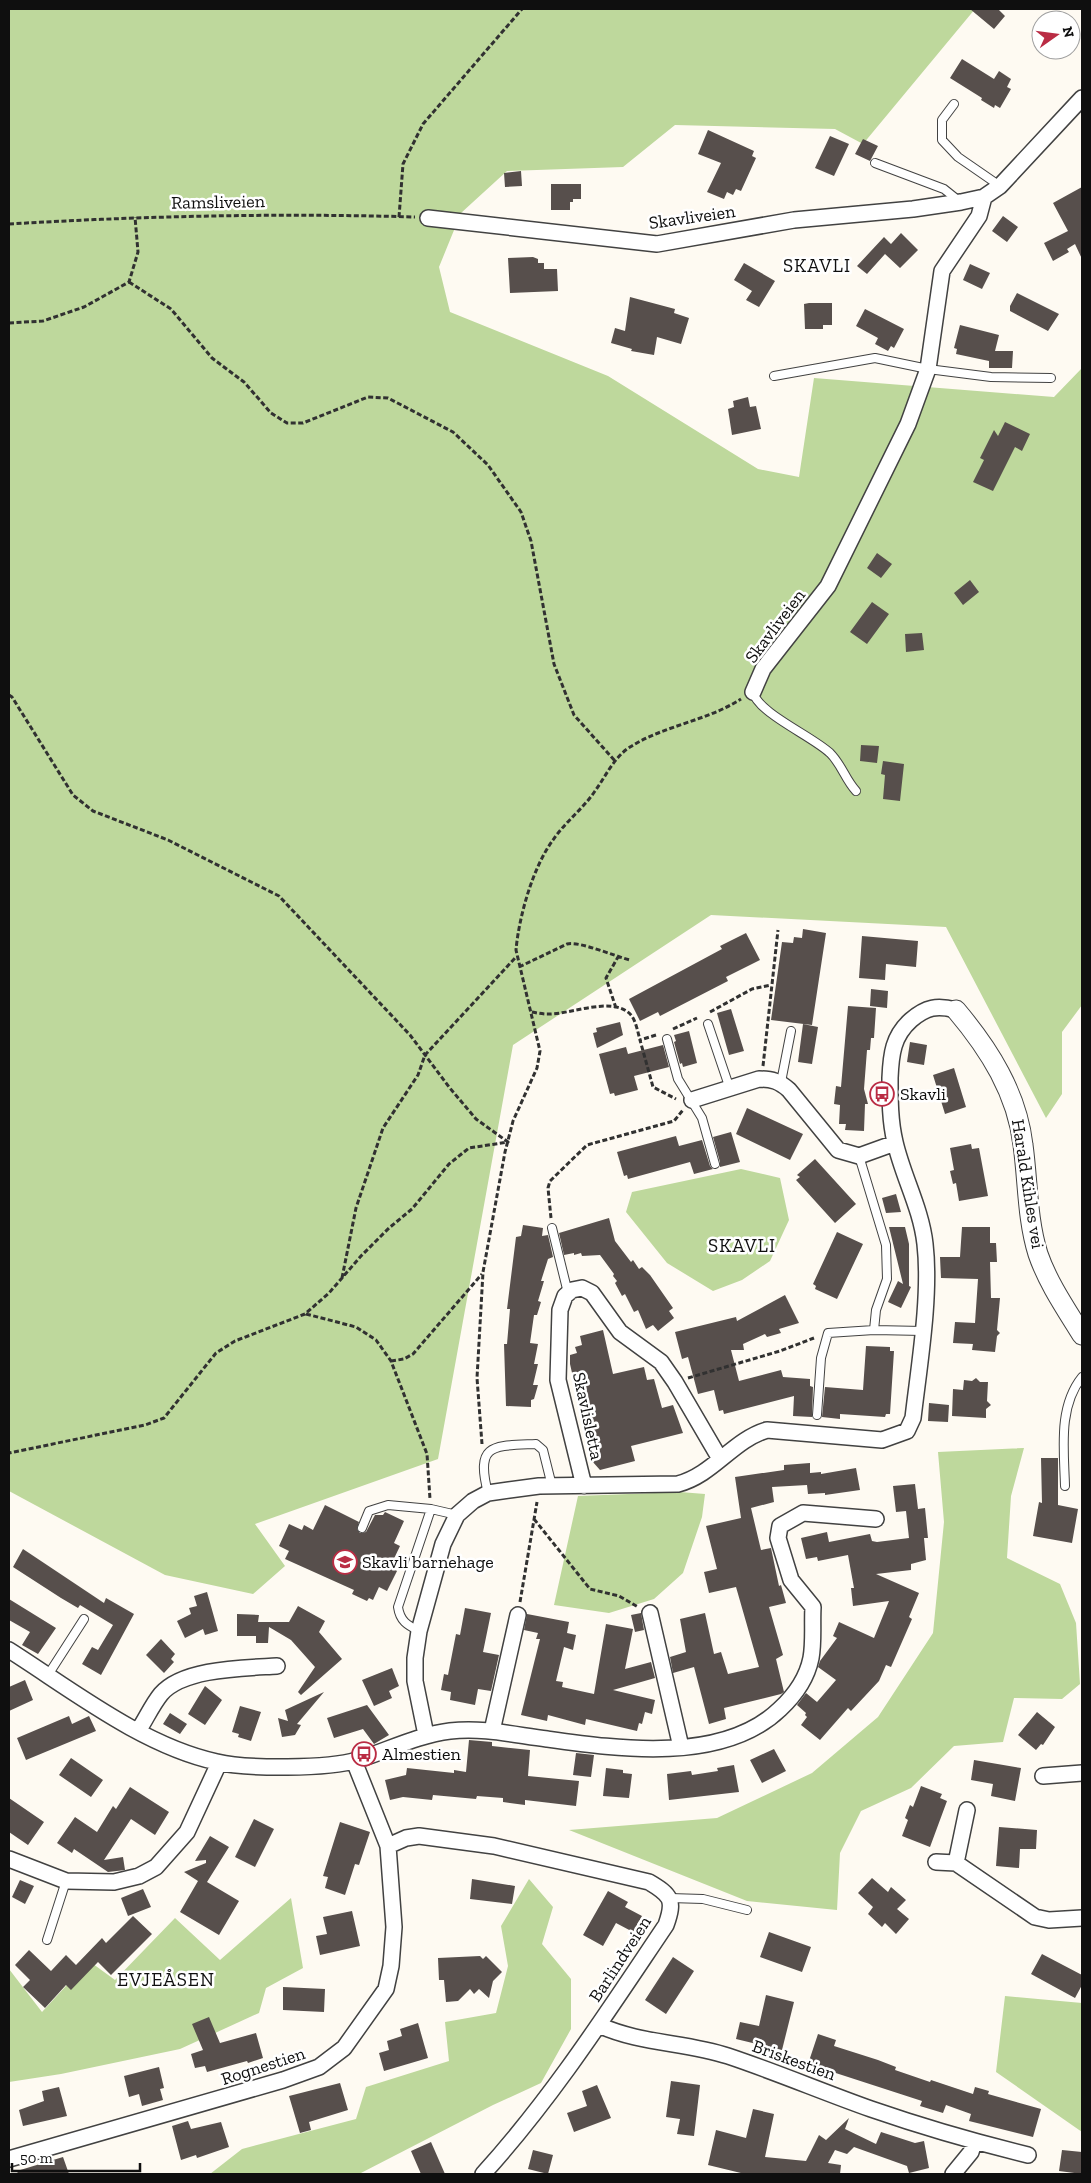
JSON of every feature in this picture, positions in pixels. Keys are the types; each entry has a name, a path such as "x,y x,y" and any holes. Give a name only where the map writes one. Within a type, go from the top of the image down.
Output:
{"street":[{"name":"Skavliveien","path":"428,218 657,244 794,220 913,209 961,202 984,197 1000,186 1082,98"},
{"name":"Skavliveien","path":"753,692 762,669 828,586 908,424 928,369 942,271 979,216 984,197"},
{"name":"Skavlisletta","path":"426,1735 415,1682 419,1631 443,1544 457,1515 473,1501 488,1493 546,1486 678,1484 691,1481 755,1433 767,1430 882,1440 907,1431 913,1418 923,1331 925,1245 920,1219 895,1143 890,1102 891,1054 897,1036 906,1025 926,1010 940,1006 956,1010"},
{"name":"Harald Kihles vei","path":"956,1010 974,1032 1000,1074 1016,1109 1023,1145 1030,1220 1039,1256 1058,1296 1082,1335"},
{"path":"692,1100 764,1079 781,1082 838,1150 859,1156 895,1143"},
{"path":"568,1293 582,1288 592,1293 620,1332 660,1362 675,1382 720,1459"},
{"name":"Skavlisletta","path":"568,1293 560,1310 558,1380 584,1486"},
{"path":"9,1650 100,1709 138,1731 194,1755 219,1763 256,1767 333,1764 354,1761 426,1735 451,1730 492,1731 628,1748 681,1748 731,1738 754,1728 772,1717 786,1703 801,1683 810,1659 813,1607 791,1580 778,1538 780,1526 803,1513 876,1519"},
{"path":"650,1614 681,1748"},
{"path":"492,1731 518,1615"},
{"path":"138,1731 162,1693 183,1680 205,1673 277,1666"},
{"name":"Rognestien","path":"9,2159 284,2080 320,2067 344,2048 386,1989 394,1927 388,1846 354,1761"},
{"path":"9,1862 66,1881 114,1882 139,1876 156,1867 187,1832 219,1763"},
{"path":"1043,1776 1082,1773"},
{"path":"956,1863 967,1810"},
{"path":"388,1846 406,1838 419,1836 494,1846 649,1882 664,1890 670,1898"},
{"path":"936,1862 956,1863 1035,1917 1049,1920 1082,1918"},
{"name":"Barlindveien","path":"483,2174 518,2136 555,2089 599,2025 666,1925 672,1910 670,1898"},
{"name":"Briskestien","path":"599,2025 615,2033 641,2040 707,2049 871,2109 974,2142 1028,2154"},
{"path":"953,2174 971,2152 974,2142"}],"lane":[{"path":"954,104 942,120 942,140 958,158 1000,186"},
{"path":"875,163 944,189 961,202"},
{"path":"774,376 875,358 928,369 991,377 1050,378"},
{"name":"Skavliveien","path":"753,692 758,704 796,728 829,753 842,767 848,783 856,791"},
{"path":"708,1024 730,1089"},
{"path":"781,1082 791,1031"},
{"path":"666,1035 678,1079 702,1118 715,1164"},
{"path":"859,1156 886,1245 887,1279 876,1310 874,1330"},
{"path":"552,1228 568,1293"},
{"path":"817,1415 821,1358 828,1333 874,1330 923,1331"},
{"path":"1065,1486 1064,1429 1071,1391 1082,1377"},
{"path":"488,1493 483,1477 483,1460 491,1449 502,1445 536,1444 543,1450 546,1486"},
{"path":"362,1528 369,1511 388,1505 431,1509 457,1515"},
{"path":"419,1631 406,1624 400,1617 398,1607 431,1509"},
{"path":"48,1675 84,1619"},
{"path":"47,1940 66,1881"},
{"path":"670,1898 703,1899 747,1910"}],"path":[{"path":"399,217 403,164 423,124 522,9"},
{"name":"Ramsliveien","path":"9,224 135,217 315,214 428,218"},
{"path":"9,324 43,321 76,310 129,282 138,252 135,217"},
{"path":"129,282 171,310 212,358 244,382 271,413 287,423 303,423 368,397 388,398 453,432 488,465 521,512 531,541 554,664 574,715 615,761"},
{"path":"483,1460 477,1378 483,1272 495,1198 508,1142 514,1121 537,1068 540,1051 532,1012 516,957 517,936 534,877 553,838 584,805 615,761 629,747 649,736 718,712 753,692"},
{"path":"9,695 34,729 73,795 93,811 168,840 279,896 410,1034 424,1055 476,1119 508,1142"},
{"path":"764,1079 762,1065 778,930"},
{"path":"519,967 567,944 576,942 630,960"},
{"path":"342,1279 356,1208 383,1128 418,1076 424,1055 516,957"},
{"path":"616,1008 606,978 618,957"},
{"path":"672,1030 752,989 771,985"},
{"path":"532,1012 556,1014 595,1006 626,1011 632,1016 653,1087 672,1098 692,1100"},
{"path":"640,1040 666,1035"},
{"path":"552,1228 548,1188 550,1181 560,1169 588,1145 674,1121 692,1100"},
{"path":"9,1453 145,1426 164,1418 216,1353 235,1341 305,1314 342,1279 389,1228 412,1209 449,1164 470,1148 508,1142"},
{"path":"391,1361 404,1359 413,1354 483,1272"},
{"path":"305,1314 356,1327 376,1340 391,1361 427,1454 431,1509"},
{"path":"675,1382 780,1351 828,1333"},
{"path":"518,1615 534,1519 546,1486"},
{"path":"534,1519 590,1589 619,1596 650,1614"}],"green space":[{"path":"9,9 975,9 863,144 835,129 675,125 623,167 507,171 461,213 439,267 450,312 608,376 758,469 799,477 814,378 1054,397 1082,368 1082,1005 1062,1032 1062,1094 1046,1118 946,927 711,915 513,1045 438,1459 255,1524 285,1566 253,1594 165,1575 9,1491"},
{"path":"741,1169 780,1178 789,1220 770,1261 742,1280 713,1291 667,1263 626,1212 632,1192"},
{"path":"1024,1448 1011,1496 1007,1558 1060,1584 1076,1623 1080,1684 1062,1699 1014,1698 1003,1742 954,1746 911,1788 861,1811 840,1853 837,1910 747,1901 569,1830 717,1818 812,1773 878,1717 933,1633 944,1522 938,1452"},
{"path":"680,1492 705,1494 702,1517 683,1573 654,1599 609,1613 554,1605 578,1496"},
{"path":"529,1879 553,1907 542,1944 571,1979 571,2029 541,2083 493,2105 359,2174 210,2174 242,2149 356,2119 366,2087 449,2061 445,2022 496,2013 508,1966 501,1926"},
{"path":"291,1898 303,1968 266,1988 259,2013 180,2049 61,2074 9,2082 9,1969 42,2012 89,1961 115,1980 175,1918 220,1960"},
{"path":"1005,1996 1082,2003 1082,2132 996,2072"}],"building":[{"path":"970,9 998,9 1005,16 994,29"},
{"path":"962,59 994,79 999,71 1011,79 1007,87 1011,89 1000,108 995,105 994,108 981,100 982,98 950,78"},
{"path":"708,130 754,151 752,156 756,158 741,191 736,189 733,195 727,192 724,199 707,192 721,163 698,154"},
{"path":"830,136 849,144 834,176 815,168"},
{"path":"863,139 878,146 870,161 855,154"},
{"path":"521,171 522,186 505,187 504,173"},
{"path":"551,184 581,184 581,199 573,199 573,202 570,202 570,210 551,210"},
{"path":"1082,187 1082,259 1075,244 1067,249 1069,252 1053,261 1044,243 1068,231 1053,203"},
{"path":"1003,216 1018,227 1007,242 992,231"},
{"path":"901,233 918,250 900,268 885,254 867,274 857,266 884,237 891,244"},
{"path":"533,257 538,259 538,263 544,263 544,269 557,269 558,291 510,293 508,258"},
{"path":"744,263 775,281 759,307 746,300 752,291 734,280"},
{"path":"970,264 990,273 982,289 963,280"},
{"path":"1017,293 1059,314 1048,331 1010,311 1010,306"},
{"path":"630,297 675,309 674,313 689,318 681,344 657,337 654,355 631,351 632,349 611,343 615,328 625,331"},
{"path":"832,303 832,325 823,325 823,329 805,329 804,304"},
{"path":"865,309 904,329 894,348 891,346 888,351 875,344 878,338 856,326"},
{"path":"960,325 999,335 995,351 1013,351 1012,368 989,368 989,361 956,354 957,349 954,348"},
{"path":"748,397 750,407 756,406 761,429 732,435 728,409 734,407 733,401"},
{"path":"1005,422 1030,434 1022,451 1015,447 993,491 973,482 984,460 980,458 994,430 998,436"},
{"path":"877,553 892,564 881,578 867,568"},
{"path":"970,580 979,592 963,605 954,593"},
{"path":"872,602 889,614 867,644 850,632"},
{"path":"922,633 924,650 906,652 905,634"},
{"path":"861,745 879,746 877,763 860,761"},
{"path":"883,761 904,764 900,801 883,799 885,775 881,774"},
{"path":"803,929 826,933 812,1025 771,1020 782,942 793,943 794,937 802,938"},
{"path":"746,933 760,960 726,977 728,981 660,1016 658,1012 640,1021 629,999 722,949 720,946"},
{"path":"862,936 918,941 916,967 886,964 885,980 859,978"},
{"path":"871,989 888,991 887,1008 870,1006"},
{"path":"848,1006 876,1008 874,1038 871,1038 870,1050 867,1050 864,1089 868,1104 865,1104 864,1131 845,1130 846,1124 839,1124 840,1105 834,1104 836,1086 841,1087"},
{"path":"731,1009 744,1051 729,1055 717,1013"},
{"path":"620,1022 623,1035 597,1048 593,1033 597,1032 596,1028"},
{"path":"803,1024 818,1027 812,1064 798,1062"},
{"path":"689,1031 697,1063 683,1067 682,1063 680,1064 674,1035"},
{"path":"910,1042 927,1045 924,1065 907,1062"},
{"path":"663,1045 669,1067 634,1076 638,1090 615,1096 614,1093 610,1094 599,1054 626,1047 628,1054"},
{"path":"954,1068 966,1107 945,1114 933,1075"},
{"path":"747,1108 803,1134 790,1160 736,1134"},
{"path":"731,1132 740,1162 720,1167 713,1137"},
{"path":"676,1136 679,1146 702,1140 710,1166 713,1169 694,1174 690,1162 628,1179 627,1175 624,1176 617,1152"},
{"path":"971,1144 972,1149 979,1148 988,1196 959,1201 956,1183 953,1184 950,1171 954,1170 950,1148"},
{"path":"815,1159 856,1204 835,1223 796,1180 800,1177 797,1175"},
{"path":"896,1194 901,1212 886,1213 882,1198"},
{"path":"609,1218 615,1241 631,1262 633,1260 639,1269 642,1267 650,1275 673,1308 669,1311 674,1318 658,1331 653,1325 646,1329 638,1310 634,1312 625,1294 622,1296 615,1283 617,1281 613,1276 614,1274 600,1255 582,1256 581,1253 574,1255 574,1253 564,1255 559,1233"},
{"path":"523,1225 543,1228 542,1236 548,1235 553,1257 548,1259 541,1281 544,1281 538,1301 541,1302 537,1315 534,1315 530,1343 538,1344 534,1364 538,1364 533,1385 538,1385 534,1399 531,1400 531,1407 506,1406 504,1344 507,1344 510,1309 507,1309 516,1237 521,1236"},
{"path":"889,1227 905,1227 909,1244 909,1286 911,1287 901,1308 888,1302 898,1281 903,1284"},
{"path":"962,1227 990,1227 990,1243 996,1243 997,1262 990,1262 991,1298 1000,1298 997,1330 1000,1333 997,1336 995,1352 972,1350 973,1344 953,1343 955,1322 975,1323 978,1279 941,1278 940,1257 960,1257"},
{"path":"837,1232 863,1244 837,1299 815,1289 816,1286 813,1284"},
{"path":"785,1295 799,1323 779,1329 781,1333 767,1337 765,1334 743,1344 744,1350 731,1350 739,1381 781,1370 783,1377 810,1379 810,1386 813,1387 812,1417 793,1416 794,1396 724,1414 723,1410 719,1411 714,1390 698,1394 688,1357 682,1359 675,1332 736,1317 737,1321"},
{"path":"603,1330 613,1374 644,1367 647,1380 654,1379 662,1408 673,1405 683,1433 631,1446 635,1461 600,1470 592,1461 570,1364 570,1355 577,1353 575,1347 582,1345 580,1336"},
{"path":"866,1346 890,1347 890,1351 894,1351 890,1414 886,1414 885,1417 840,1414 840,1419 822,1417 825,1387 863,1390"},
{"path":"976,1378 980,1382 988,1382 987,1401 991,1405 986,1409 986,1418 952,1416 953,1389 963,1390 964,1380 972,1381"},
{"path":"929,1403 949,1405 948,1422 928,1421"},
{"path":"1041,1458 1058,1458 1058,1505 1078,1509 1072,1543 1033,1536 1039,1502 1042,1503"},
{"path":"810,1463 810,1473 821,1472 821,1474 856,1468 860,1490 825,1495 825,1493 808,1494 807,1485 772,1487 774,1502 751,1508 761,1550 771,1548 779,1586 781,1585 786,1603 769,1607 783,1655 776,1659 784,1692 724,1708 726,1719 709,1724 694,1667 673,1673 670,1657 686,1652 680,1619 705,1613 714,1654 721,1652 728,1674 759,1667 736,1587 709,1593 704,1572 717,1569 706,1526 741,1518 735,1477 784,1470 784,1465"},
{"path":"915,1484 918,1509 925,1508 928,1538 924,1538 926,1560 911,1564 911,1570 876,1574 919,1593 909,1617 912,1619 891,1667 886,1665 879,1681 851,1711 848,1708 820,1740 801,1725 807,1717 806,1713 797,1705 806,1693 817,1702 836,1680 818,1667 820,1661 837,1638 833,1636 839,1622 874,1638 889,1601 853,1606 851,1588 854,1588 848,1555 818,1561 817,1557 806,1559 801,1538 827,1532 829,1542 870,1534 872,1541 877,1542 909,1538 906,1511 896,1512 893,1486"},
{"path":"325,1505 359,1522 357,1529 360,1533 366,1532 375,1515 383,1515 385,1512 404,1521 394,1543 400,1546 390,1567 397,1571 387,1591 379,1587 373,1600 369,1598 367,1601 352,1594 354,1590 285,1559 289,1551 279,1546 289,1524 302,1530 304,1525 313,1530"},
{"path":"23,1549 104,1603 106,1598 134,1614 101,1675 82,1664 92,1647 98,1650 113,1625 80,1605 78,1608 13,1567"},
{"path":"207,1592 218,1631 205,1635 203,1629 185,1638 177,1621 191,1614 189,1608 197,1606 194,1596"},
{"path":"9,1599 56,1628 38,1654 22,1645 30,1632 9,1620"},
{"path":"298,1606 325,1621 319,1632 342,1659 301,1695 298,1692 315,1667 291,1640 269,1627 268,1643 256,1643 256,1636 237,1636 237,1614 259,1615 258,1622 289,1622"},
{"path":"465,1608 491,1613 483,1652 499,1655 491,1691 478,1689 475,1705 450,1700 451,1692 441,1690 444,1674 448,1675 456,1634 460,1635"},
{"path":"641,1613 644,1630 635,1632 631,1615"},
{"path":"527,1614 569,1622 567,1633 576,1635 573,1650 564,1647 556,1681 563,1682 562,1687 594,1694 606,1624 633,1629 625,1669 651,1662 655,1678 613,1690 655,1700 652,1714 645,1712 642,1724 639,1723 637,1731 586,1719 585,1725 548,1715 547,1721 521,1715 540,1639 536,1639 538,1633 524,1630"},
{"path":"161,1639 175,1654 171,1659 174,1662 164,1673 146,1655"},
{"path":"392,1668 399,1686 389,1691 392,1698 374,1706 362,1680"},
{"path":"25,1680 33,1700 9,1711 9,1687"},
{"path":"205,1686 222,1700 205,1725 188,1714"},
{"path":"324,1692 297,1724 301,1725 295,1735 282,1737 278,1718 288,1721 285,1710"},
{"path":"367,1705 389,1735 374,1744 363,1729 334,1738 327,1718"},
{"path":"240,1706 261,1712 251,1741 238,1737 239,1734 232,1732"},
{"path":"1037,1712 1055,1727 1043,1745 1041,1744 1036,1750 1018,1735"},
{"path":"170,1713 187,1724 180,1734 163,1724"},
{"path":"69,1716 72,1724 89,1716 96,1731 26,1760 17,1738"},
{"path":"469,1740 492,1742 492,1746 530,1750 528,1776 579,1781 576,1806 525,1800 525,1805 503,1802 503,1798 477,1796 476,1799 433,1795 432,1800 403,1797 390,1800 385,1780 406,1775 407,1768 454,1773 454,1770 466,1772"},
{"path":"774,1749 786,1771 762,1783 750,1760"},
{"path":"576,1753 594,1755 591,1777 573,1775"},
{"path":"71,1758 103,1780 91,1797 59,1775"},
{"path":"974,1760 1021,1768 1015,1801 991,1796 993,1784 971,1780"},
{"path":"734,1765 739,1792 669,1800 667,1774 691,1771 692,1775 718,1771 717,1768"},
{"path":"606,1768 623,1770 623,1773 632,1774 629,1798 603,1796"},
{"path":"921,1786 942,1794 940,1798 947,1801 930,1847 902,1836 908,1820 905,1818 910,1805 913,1807"},
{"path":"130,1787 169,1812 155,1835 131,1819 104,1860 123,1857 125,1870 108,1872 74,1849 72,1853 57,1843 75,1817 97,1832 113,1806 116,1809"},
{"path":"9,1798 44,1822 28,1845 9,1832"},
{"path":"254,1819 274,1829 255,1867 235,1857"},
{"path":"340,1822 370,1832 359,1865 355,1864 345,1895 325,1888 328,1877 323,1876"},
{"path":"999,1827 1037,1830 1036,1849 1020,1849 1019,1868 996,1866"},
{"path":"210,1836 229,1847 207,1882 239,1901 219,1935 180,1912 198,1881 184,1872 206,1863 206,1860 195,1861"},
{"path":"872,1878 888,1892 891,1887 906,1900 897,1909 909,1919 896,1934 885,1923 882,1927 868,1914 873,1907 858,1893"},
{"path":"472,1879 515,1886 512,1904 470,1899"},
{"path":"20,1880 34,1886 25,1904 12,1897"},
{"path":"143,1889 151,1907 128,1916 121,1898"},
{"path":"608,1891 628,1902 625,1907 642,1916 633,1932 616,1923 603,1946 583,1935"},
{"path":"352,1911 360,1946 320,1955 316,1936 327,1934 323,1917"},
{"path":"133,1916 152,1934 111,1975 98,1962 71,1990 66,1985 45,2008 23,1987 30,1980 15,1965 29,1950 51,1971 66,1955 76,1965 102,1938 106,1943"},
{"path":"769,1932 811,1947 802,1972 760,1957"},
{"path":"1042,1954 1082,1975 1082,1985 1075,1998 1031,1974"},
{"path":"480,1956 483,1959 486,1956 502,1972 493,1981 489,1998 479,1989 474,1994 470,1989 458,2001 446,2002 444,1980 439,1980 438,1958"},
{"path":"673,1957 694,1971 666,2014 645,2000"},
{"path":"283,1987 325,1989 324,2012 283,2010"},
{"path":"766,1995 794,2002 782,2050 736,2039 740,2022 759,2026"},
{"path":"209,2017 220,2043 256,2033 263,2058 207,2072 205,2066 195,2068 191,2054 203,2050 192,2024"},
{"path":"418,2023 428,2058 384,2071 379,2053 389,2050 387,2041 402,2036 400,2029"},
{"path":"818,2034 836,2040 834,2046 878,2060 896,2067 895,2070 930,2082 931,2080 973,2094 975,2087 989,2091 988,2094 1041,2109 1033,2137 969,2121 971,2114 946,2105 943,2113 920,2106 922,2101 808,2064"},
{"path":"159,2067 164,2088 160,2089 163,2100 142,2106 139,2094 129,2097 124,2076"},
{"path":"671,2081 700,2085 694,2136 677,2134 680,2119 666,2117"},
{"path":"340,2083 348,2110 309,2122 311,2130 300,2133 289,2096"},
{"path":"597,2085 611,2118 574,2132 567,2113 587,2106 582,2091"},
{"path":"59,2087 67,2116 23,2126 19,2110 44,2101 42,2091"},
{"path":"753,2109 774,2114 765,2157 806,2161 819,2135 826,2140 849,2118 845,2129 876,2144 881,2132 915,2143 924,2141 929,2168 909,2173 907,2166 854,2147 847,2154 835,2150 828,2163 841,2165 840,2174 745,2174 708,2165 716,2130 746,2138"},
{"path":"188,2121 191,2129 221,2122 229,2147 197,2158 196,2155 181,2160 172,2126"},
{"path":"431,2142 445,2174 421,2174 411,2151"},
{"path":"533,2150 553,2155 548,2174 528,2169"},
{"path":"1062,2150 1082,2152 1082,2174 1059,2171"},
{"path":"63,2157 69,2174 18,2174 17,2171"}],"place":[{"name":"Skavli","path":"882,1094"},
{"name":"Skavli barnehage","path":"345,1562"},
{"name":"Almestien","path":"364,1754"}],"district":[{"name":"SKAVLI","path":"817,265"},
{"name":"SKAVLI","path":"742,1245"},
{"name":"EVJEÅSEN","path":"166,1979"}]}
